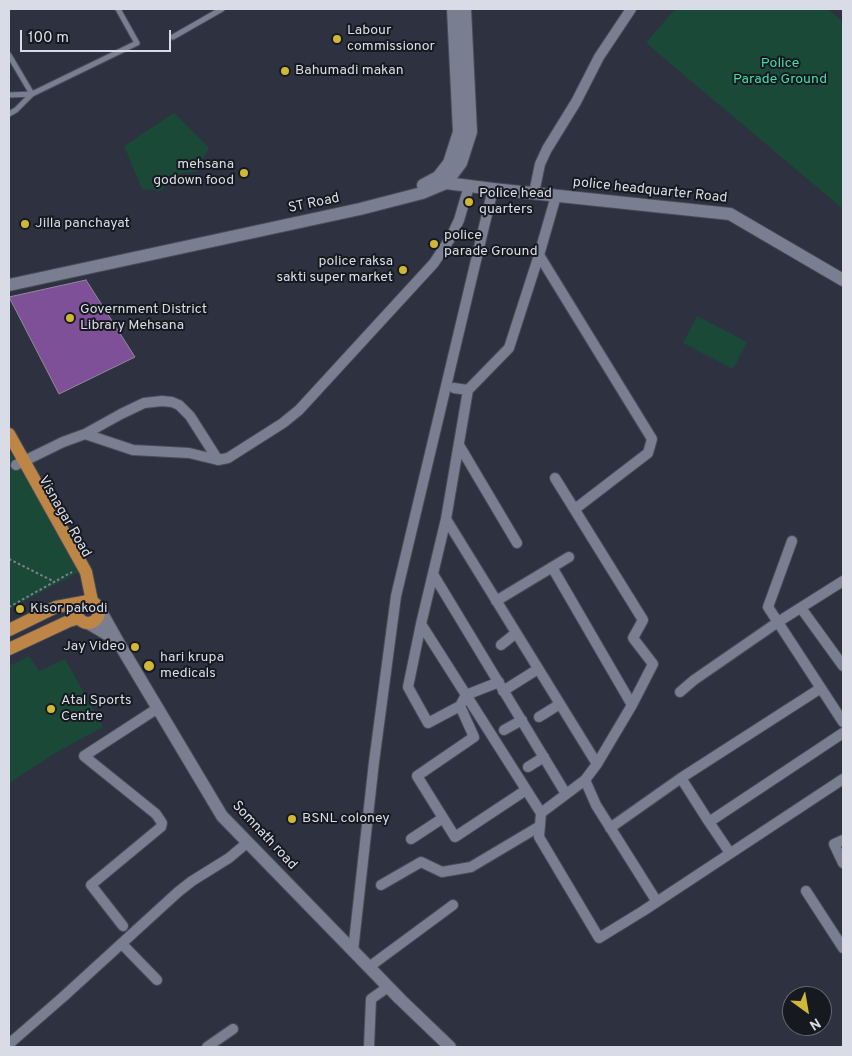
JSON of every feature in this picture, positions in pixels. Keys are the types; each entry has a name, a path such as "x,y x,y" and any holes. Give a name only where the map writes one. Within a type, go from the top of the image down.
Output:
{"main road":[{"name":"ST Road","path":"9,279 418,188 442,180 450,163 459,132 453,9"},
{"name":"ST Road","path":"9,285 360,209 422,193 442,180 461,163 471,132 465,9"},
{"name":"police headquarter Road","path":"442,180 469,186 534,194 730,214 843,280"},
{"path":"9,434 20,463 86,572 90,603 117,640"},
{"name":"Visnagar Road","path":"9,451 20,463 77,570 90,603"},
{"path":"83,621 77,609 90,603"},
{"path":"9,649 69,621 98,618 100,613 90,603"},
{"path":"9,630 56,607 90,603"},
{"name":"Somnath road","path":"83,621 117,640 222,816 388,987 450,1047"}],"street":[{"path":"534,194 540,164 546,149 576,102 599,57 631,9"},
{"path":"85,434 133,450 189,453 218,460 228,458 299,410 363,338 434,263 451,237 459,220 469,186"},
{"path":"353,951 374,762 396,596 492,189"},
{"path":"466,694 460,706 428,722 408,686 446,519 468,390 509,348 556,196"},
{"path":"539,255 652,439 648,453 575,509"},
{"path":"454,388 468,390"},
{"path":"20,463 70,439 85,434 144,403 162,401 180,405 190,416 218,460"},
{"path":"459,445 517,543"},
{"path":"541,813 585,780 597,764 632,705 653,664 633,638 643,620 555,478"},
{"path":"446,519 597,764"},
{"path":"792,541 768,608 843,722"},
{"path":"496,601 569,557"},
{"path":"552,567 632,705"},
{"path":"433,574 566,794"},
{"path":"680,692 694,680 778,622 843,581"},
{"path":"801,608 843,666"},
{"path":"421,624 541,813 539,837 598,938 657,902 843,779"},
{"path":"501,645 516,633"},
{"path":"466,694 501,687 538,668"},
{"path":"610,828 681,778 821,688"},
{"path":"539,717 560,704"},
{"path":"460,706 474,737 417,776 455,837 526,790"},
{"path":"123,926 91,885 161,827 162,823 156,814 84,756 158,708"},
{"path":"504,730 522,720"},
{"path":"709,822 843,733"},
{"path":"528,767 544,757"},
{"path":"681,778 730,853"},
{"path":"585,780 596,805 657,902"},
{"path":"411,839 443,818"},
{"path":"381,885 422,862 442,872 471,867 540,826"},
{"path":"843,840 834,844 843,863"},
{"path":"9,1044 192,880 229,858 248,842"},
{"path":"806,891 843,948"},
{"path":"369,967 453,905"},
{"path":"122,944 157,980"},
{"path":"368,1047 371,1000 388,987"},
{"path":"207,1047 233,1030"}],"lane":[{"path":"9,114 16,110 32,94 137,43 118,9"},
{"path":"173,37 222,9"},
{"path":"9,55 32,94"},
{"path":"9,95 32,94"}],"path":[{"path":"9,559 55,582"},
{"path":"9,608 77,570"}],"green space":[{"name":"Police Parade Ground","path":"675,9 828,9 843,22 843,209 646,43"},
{"path":"174,113 209,148 195,172 182,173 160,191 142,189 124,146"},
{"path":"697,316 747,342 733,369 683,343"},
{"path":"9,451 81,571 9,609"},
{"name":"Atal Sports Centre","path":"29,656 39,671 65,659 103,727 57,752 9,783 9,666"}],"building":[{"path":"86,280 135,357 59,394 9,297"}],"place":[{"name":"Labour commissionor","path":"337,39"},
{"name":"Bahumadi makan","path":"285,71"},
{"name":"mehsana godown food","path":"244,173"},
{"name":"Police head quarters","path":"469,202"},
{"name":"Jilla panchayat","path":"25,224"},
{"name":"police parade Ground","path":"434,244"},
{"name":"police raksa sakti super market","path":"403,270"},
{"name":"Government District Library Mehsana","path":"70,318"},
{"name":"Kisor pakodi","path":"20,609"},
{"name":"Jay Video","path":"135,647"},
{"name":"hari krupa medicals","path":"149,666"},
{"name":"Atal Sports Centre","path":"51,709"},
{"name":"BSNL coloney","path":"292,819"}]}
